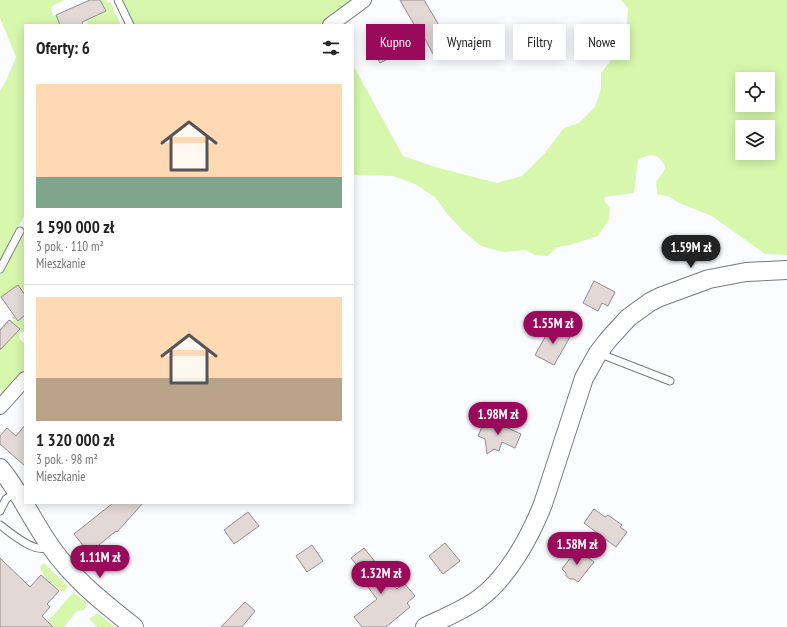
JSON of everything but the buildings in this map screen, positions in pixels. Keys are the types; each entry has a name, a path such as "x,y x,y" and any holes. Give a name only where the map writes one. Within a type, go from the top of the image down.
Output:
{"street":[{"path":"331,24 364,0"},
{"path":"425,627 465,608 479,599 488,591 519,553 536,523 580,386 598,353 633,313 650,302 667,294 709,279 746,272 787,270"},
{"path":"0,407 24,380"},
{"path":"0,468 24,503"},
{"path":"25,504 50,546 63,564 73,575 134,627"}],"lane":[{"path":"118,0 130,24"},
{"path":"0,269 20,231"},
{"path":"598,353 670,381"},
{"path":"0,511 6,499 17,491"},
{"path":"0,525 33,547 45,549 50,546"}],"path":[{"path":"4,326 14,319 14,316"}],"green space":[{"path":"0,0 65,0 51,8 53,16 56,15 60,24 24,24 24,216 0,261 0,91 16,57 0,18"},
{"path":"100,0 106,0 108,3 110,2 121,24 88,24 80,9 82,3 89,18 105,11"},
{"path":"123,0 358,0 326,24 135,24"},
{"path":"621,0 787,0 787,255 765,254 712,216 679,203 670,197 657,194 656,182 666,168 658,157 651,155 638,160 634,193 604,197 605,202 610,207 609,219 598,236 570,245 557,247 548,256 536,255 525,250 503,252 481,246 464,232 448,215 435,197 415,184 393,176 354,175 354,67 403,156 435,167 497,183 522,176 543,155 564,128 579,123 595,107 601,89 601,73 611,60 630,60 630,24 627,24 628,8"},
{"path":"24,232 24,294 18,285 0,298 0,275"},
{"path":"21,313 24,316 24,332 21,332 19,335 24,343 24,375 3,394 0,389 0,339 7,326 14,320 15,317"},
{"path":"44,563 67,585 68,587 63,592 49,581 41,571 40,567"},
{"path":"74,593 86,602 84,610 77,611 64,627 46,627 50,623 49,620"},
{"path":"98,613 114,627 97,627 89,619"}]}
